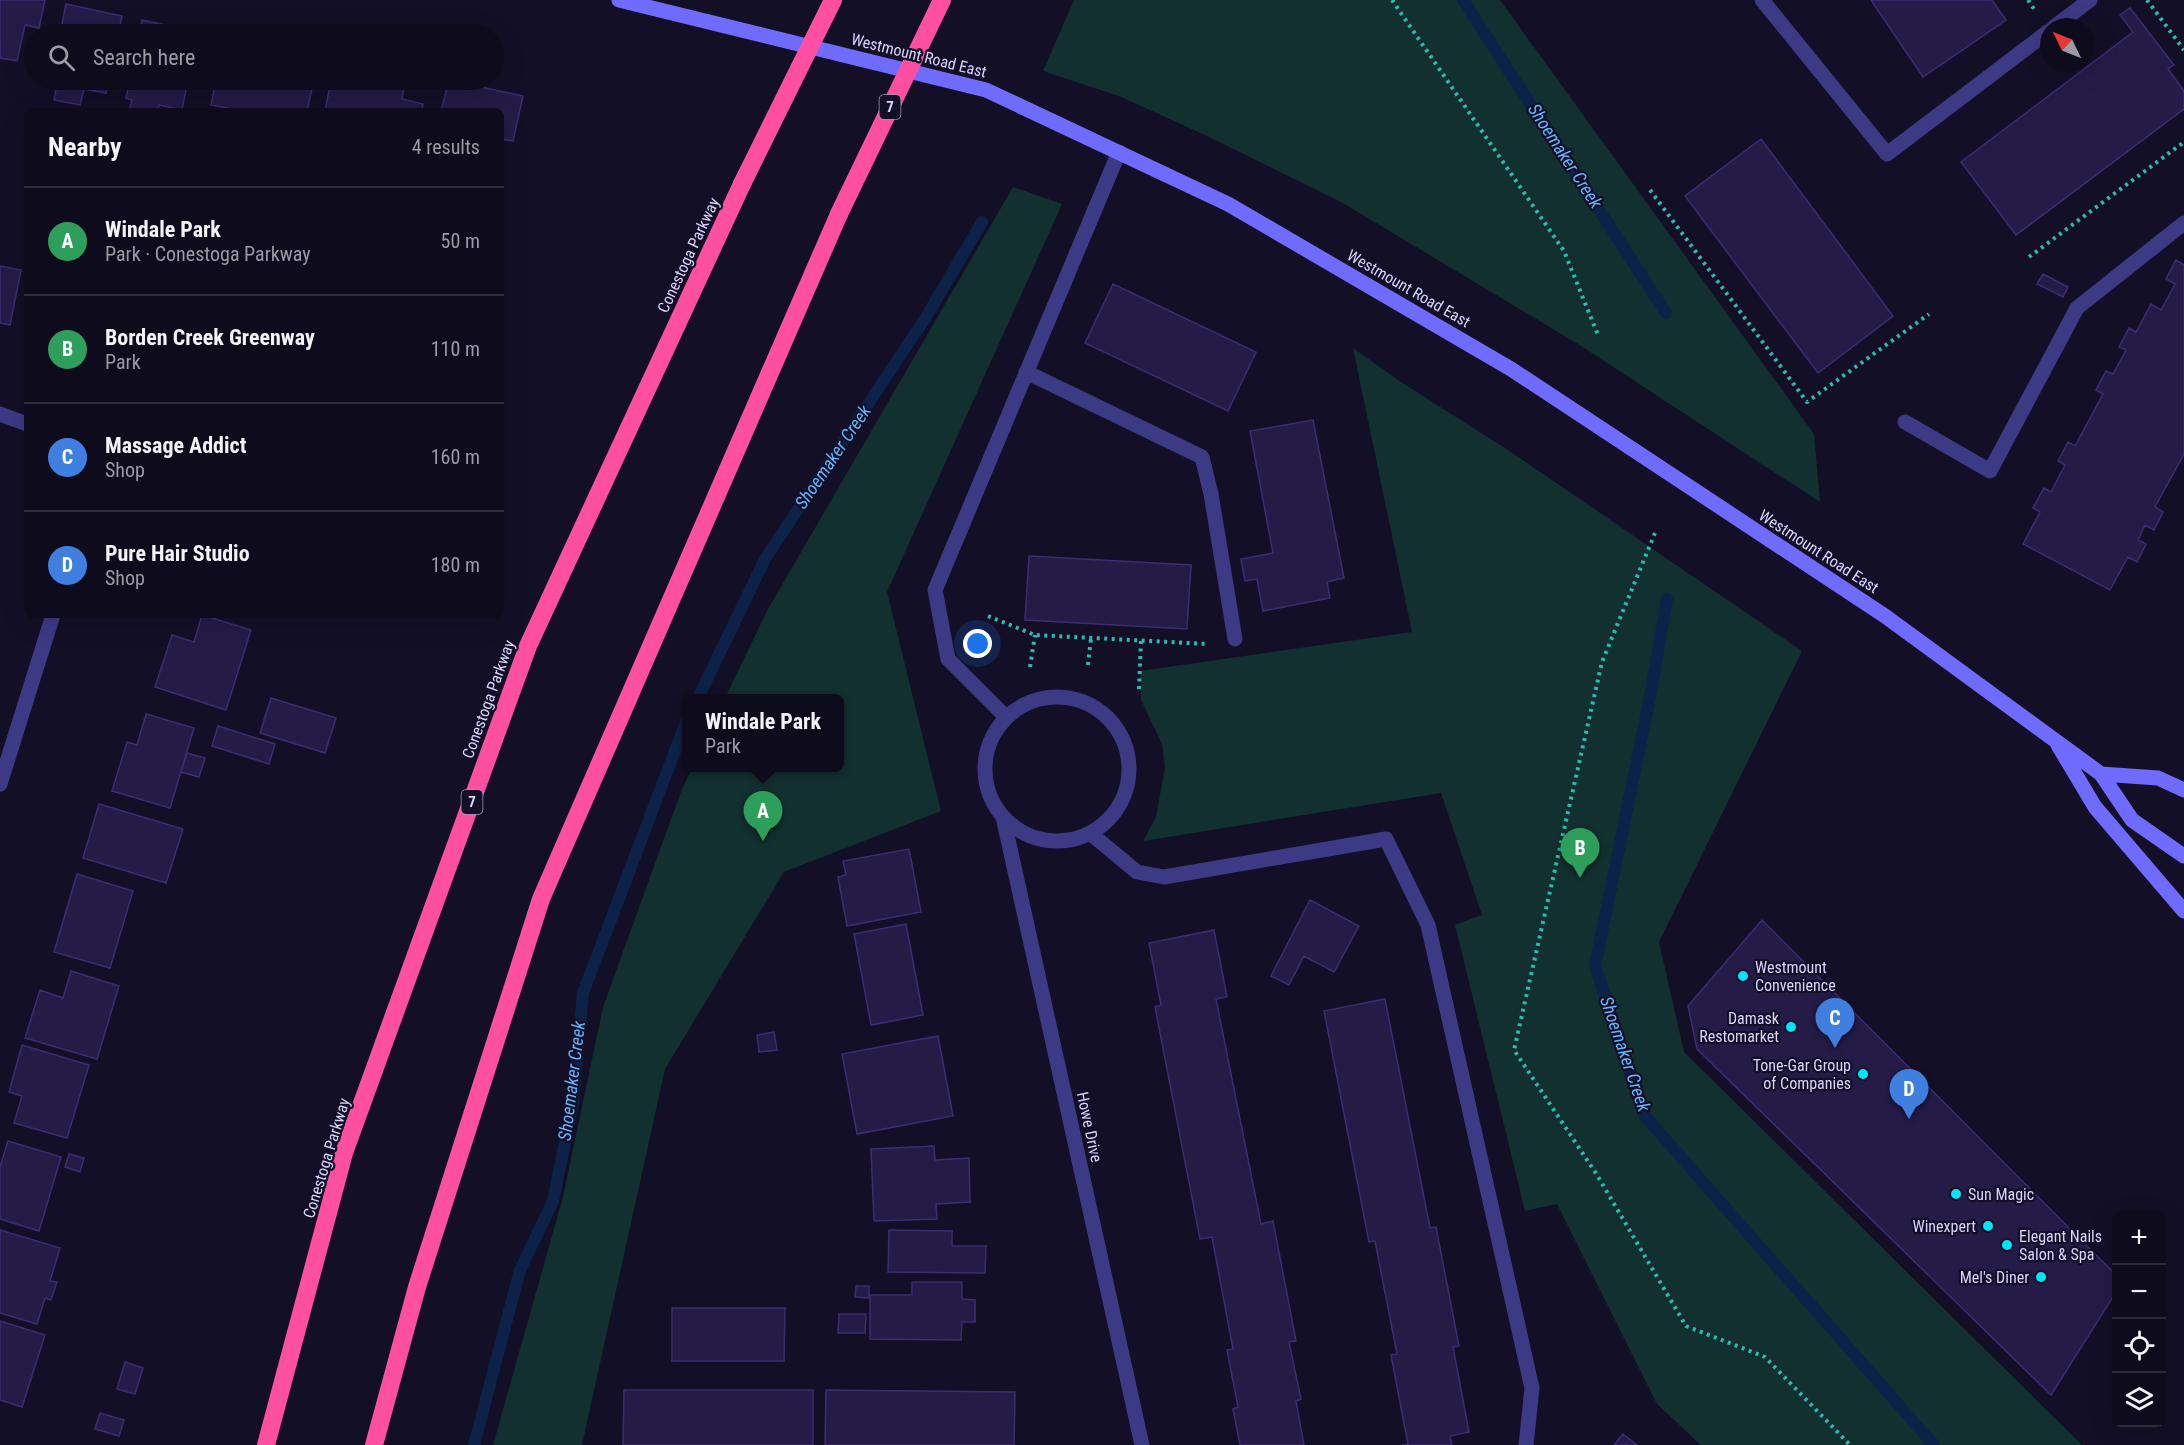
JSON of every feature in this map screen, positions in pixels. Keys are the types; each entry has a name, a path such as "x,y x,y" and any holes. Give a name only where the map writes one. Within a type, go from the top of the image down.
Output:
{"highway":[{"name":"Conestoga Parkway","path":"266,1445 344,1153 528,646 742,184 832,0"},
{"name":"7","path":"374,1445 417,1287 541,899 838,214 942,0"}],"main road":[{"name":"Westmount Road East","path":"619,0 986,90 1228,204 1511,369 1885,616 2101,774"},
{"path":"2055,740 2095,807 2184,910"},
{"path":"2101,774 2158,778 2184,790"},
{"path":"2101,774 2132,820 2184,856"}],"street":[{"path":"1762,0 1887,154 2040,38"},
{"path":"2066,18 2090,0"},
{"path":"1006,717 948,659 935,590 1119,152"},
{"path":"1905,422 1990,471 2077,308 2184,223"},
{"path":"1026,372 1202,457 1211,494 1235,639"},
{"path":"0,414 24,423"},
{"path":"0,784 52,618"},
{"name":"Howe Drive","path":"1003,818 1021,832 1043,840 1067,840 1090,833 1108,820 1121,802 1129,780 1128,757 1122,736 1108,718 1090,704 1069,697 1046,697 1024,704 1006,717 993,735 985,756 985,778 991,799 1003,818 1142,1445"},
{"path":"1090,833 1137,872 1164,877 1386,839 1428,925 1532,1388 1526,1445"}],"path":[{"path":"1392,0 1564,251 1598,335"},
{"path":"2028,0 2035,10"},
{"path":"2146,0 2184,50"},
{"path":"2029,256 2184,142"},
{"path":"1650,190 1807,402 1929,314"},
{"path":"1655,533 1602,662 1514,1050 1597,1174 1686,1326 1765,1357 1850,1445"},
{"path":"988,616 1035,635 1211,644 1235,639"},
{"path":"1030,667 1035,635"},
{"path":"1088,665 1091,638"},
{"path":"1139,689 1141,640"}],"green space":[{"path":"1074,0 1500,0 1814,434 1820,502 1578,344 1343,203 1207,136 1119,96 1043,71"},
{"path":"1013,187 1062,204 887,592 941,811 784,872 665,1069 582,1445 493,1445 563,1197 603,1007 690,772 844,772 844,694 727,694 768,609"},
{"path":"1353,348 1401,382 1508,450 1802,651 1659,942 1684,1052 2082,1445 1701,1445 1657,1404 1557,1204 1525,1211 1455,925 1482,915 1441,793 1143,841 1156,817 1165,767 1162,744 1141,700 1140,671 1412,632"}],"building":[{"path":"0,0 45,0 40,24 24,24 17,61 0,58"},
{"path":"1871,0 1992,0 2006,20 1923,77"},
{"path":"66,4 122,16 120,24 62,24"},
{"path":"2130,8 2174,65 2168,69 2184,91 2184,109 2016,235 1961,162 2080,72 2094,72 2094,61 2133,32 2120,15"},
{"path":"142,20 161,24 141,24"},
{"path":"56,90 84,90 80,105 54,100"},
{"path":"90,90 106,90 106,93"},
{"path":"128,90 186,90 182,108 159,105 158,108 130,108 132,100 126,98"},
{"path":"214,90 312,90 308,108 227,108 211,105"},
{"path":"329,90 404,90 402,99 423,104 422,108 326,108"},
{"path":"446,90 495,90 523,96 513,141 504,140 504,108 442,108"},
{"path":"1761,139 1893,316 1818,373 1685,196"},
{"path":"2176,260 2184,265 2184,454 2155,507 2163,512 2154,530 2145,525 2138,540 2146,544 2137,562 2128,557 2110,590 2023,544 2040,512 2033,508 2044,488 2051,492 2065,465 2058,461 2068,442 2075,446 2103,394 2096,390 2106,371 2113,374 2126,350 2119,347 2129,328 2136,332 2151,304 2161,310 2175,284 2166,279"},
{"path":"0,266 21,270 10,325 0,323"},
{"path":"2043,274 2068,287 2063,297 2037,284"},
{"path":"1113,284 1256,352 1228,411 1085,343"},
{"path":"1313,420 1344,578 1327,582 1330,598 1263,611 1257,579 1245,581 1241,559 1273,553 1250,431"},
{"path":"1029,556 1191,565 1187,629 1025,620"},
{"path":"201,618 212,618 251,630 226,710 155,687 172,635 194,642"},
{"path":"271,698 336,718 325,753 260,733"},
{"path":"146,714 194,728 170,808 112,791 127,742 137,745"},
{"path":"218,726 275,744 269,764 212,746"},
{"path":"187,753 205,758 199,777 181,772"},
{"path":"99,804 183,829 166,883 83,858"},
{"path":"909,849 921,912 847,926 838,877 846,875 843,861"},
{"path":"77,874 133,891 110,968 54,952"},
{"path":"1310,900 1359,926 1334,972 1304,956 1289,985 1271,976"},
{"path":"1762,920 2112,1271 2112,1298 2051,1395 1697,1049 1688,1006"},
{"path":"906,924 923,1015 871,1025 854,934"},
{"path":"1214,930 1227,997 1216,999 1261,1224 1273,1221 1296,1341 1289,1342 1301,1399 1296,1401 1304,1445 1240,1445 1233,1409 1238,1407 1227,1350 1233,1349 1212,1237 1200,1239 1155,1007 1161,1005 1149,943"},
{"path":"71,971 119,986 97,1059 25,1038 40,990 63,998"},
{"path":"1385,999 1430,1228 1436,1227 1459,1346 1453,1347 1469,1432 1450,1436 1452,1445 1402,1445 1408,1444 1391,1355 1397,1354 1375,1241 1369,1242 1324,1011"},
{"path":"774,1032 777,1050 759,1052 757,1035"},
{"path":"938,1036 953,1116 857,1134 842,1054"},
{"path":"22,1045 89,1065 67,1138 14,1123 22,1096 9,1092"},
{"path":"8,1141 61,1157 39,1231 0,1219 0,1167"},
{"path":"934,1146 935,1160 969,1158 970,1202 936,1204 937,1219 874,1221 871,1149"},
{"path":"69,1154 84,1158 80,1172 65,1167"},
{"path":"0,1230 60,1248 50,1281 57,1282 51,1300 45,1298 37,1324 0,1313"},
{"path":"889,1230 952,1231 952,1246 986,1246 985,1273 888,1272"},
{"path":"912,1282 962,1282 962,1299 975,1300 975,1322 962,1322 961,1340 870,1339 870,1295 912,1295"},
{"path":"856,1286 869,1286 869,1298 855,1297"},
{"path":"672,1308 785,1308 784,1361 672,1361"},
{"path":"839,1314 866,1314 865,1333 838,1333"},
{"path":"0,1321 45,1335 22,1407 0,1400"},
{"path":"125,1362 143,1368 135,1394 117,1389"},
{"path":"624,1390 813,1390 813,1445 623,1445"},
{"path":"826,1390 1015,1392 1014,1445 825,1445"},
{"path":"100,1413 124,1420 119,1436 95,1429"},
{"path":"1623,1434 1637,1445 1614,1445"}],"waterway":[{"name":"Shoemaker Creek","path":"1463,0 1666,313"},
{"name":"Shoemaker Creek","path":"700,694 765,559 926,317 982,222"},
{"name":"Shoemaker Creek","path":"1667,599 1650,697 1595,966 1644,1115 1934,1445"},
{"name":"Shoemaker Creek","path":"474,1445 520,1270 553,1201 573,1103 583,993 682,733"}],"place":[{"name":"Windale Park","path":"763,841"},
{"name":"Borden Creek Greenway","path":"1580,878"},
{"name":"Westmount Convenience","path":"1743,976"},
{"name":"Damask Restomarket","path":"1791,1027"},
{"name":"Massage Addict","path":"1835,1048"},
{"name":"Tone-Gar Group of Companies","path":"1863,1074"},
{"name":"Pure Hair Studio","path":"1909,1119"},
{"name":"Sun Magic","path":"1956,1194"},
{"name":"Winexpert","path":"1988,1226"},
{"name":"Elegant Nails Salon & Spa","path":"2007,1245"},
{"name":"Mel's Diner","path":"2041,1277"}]}
